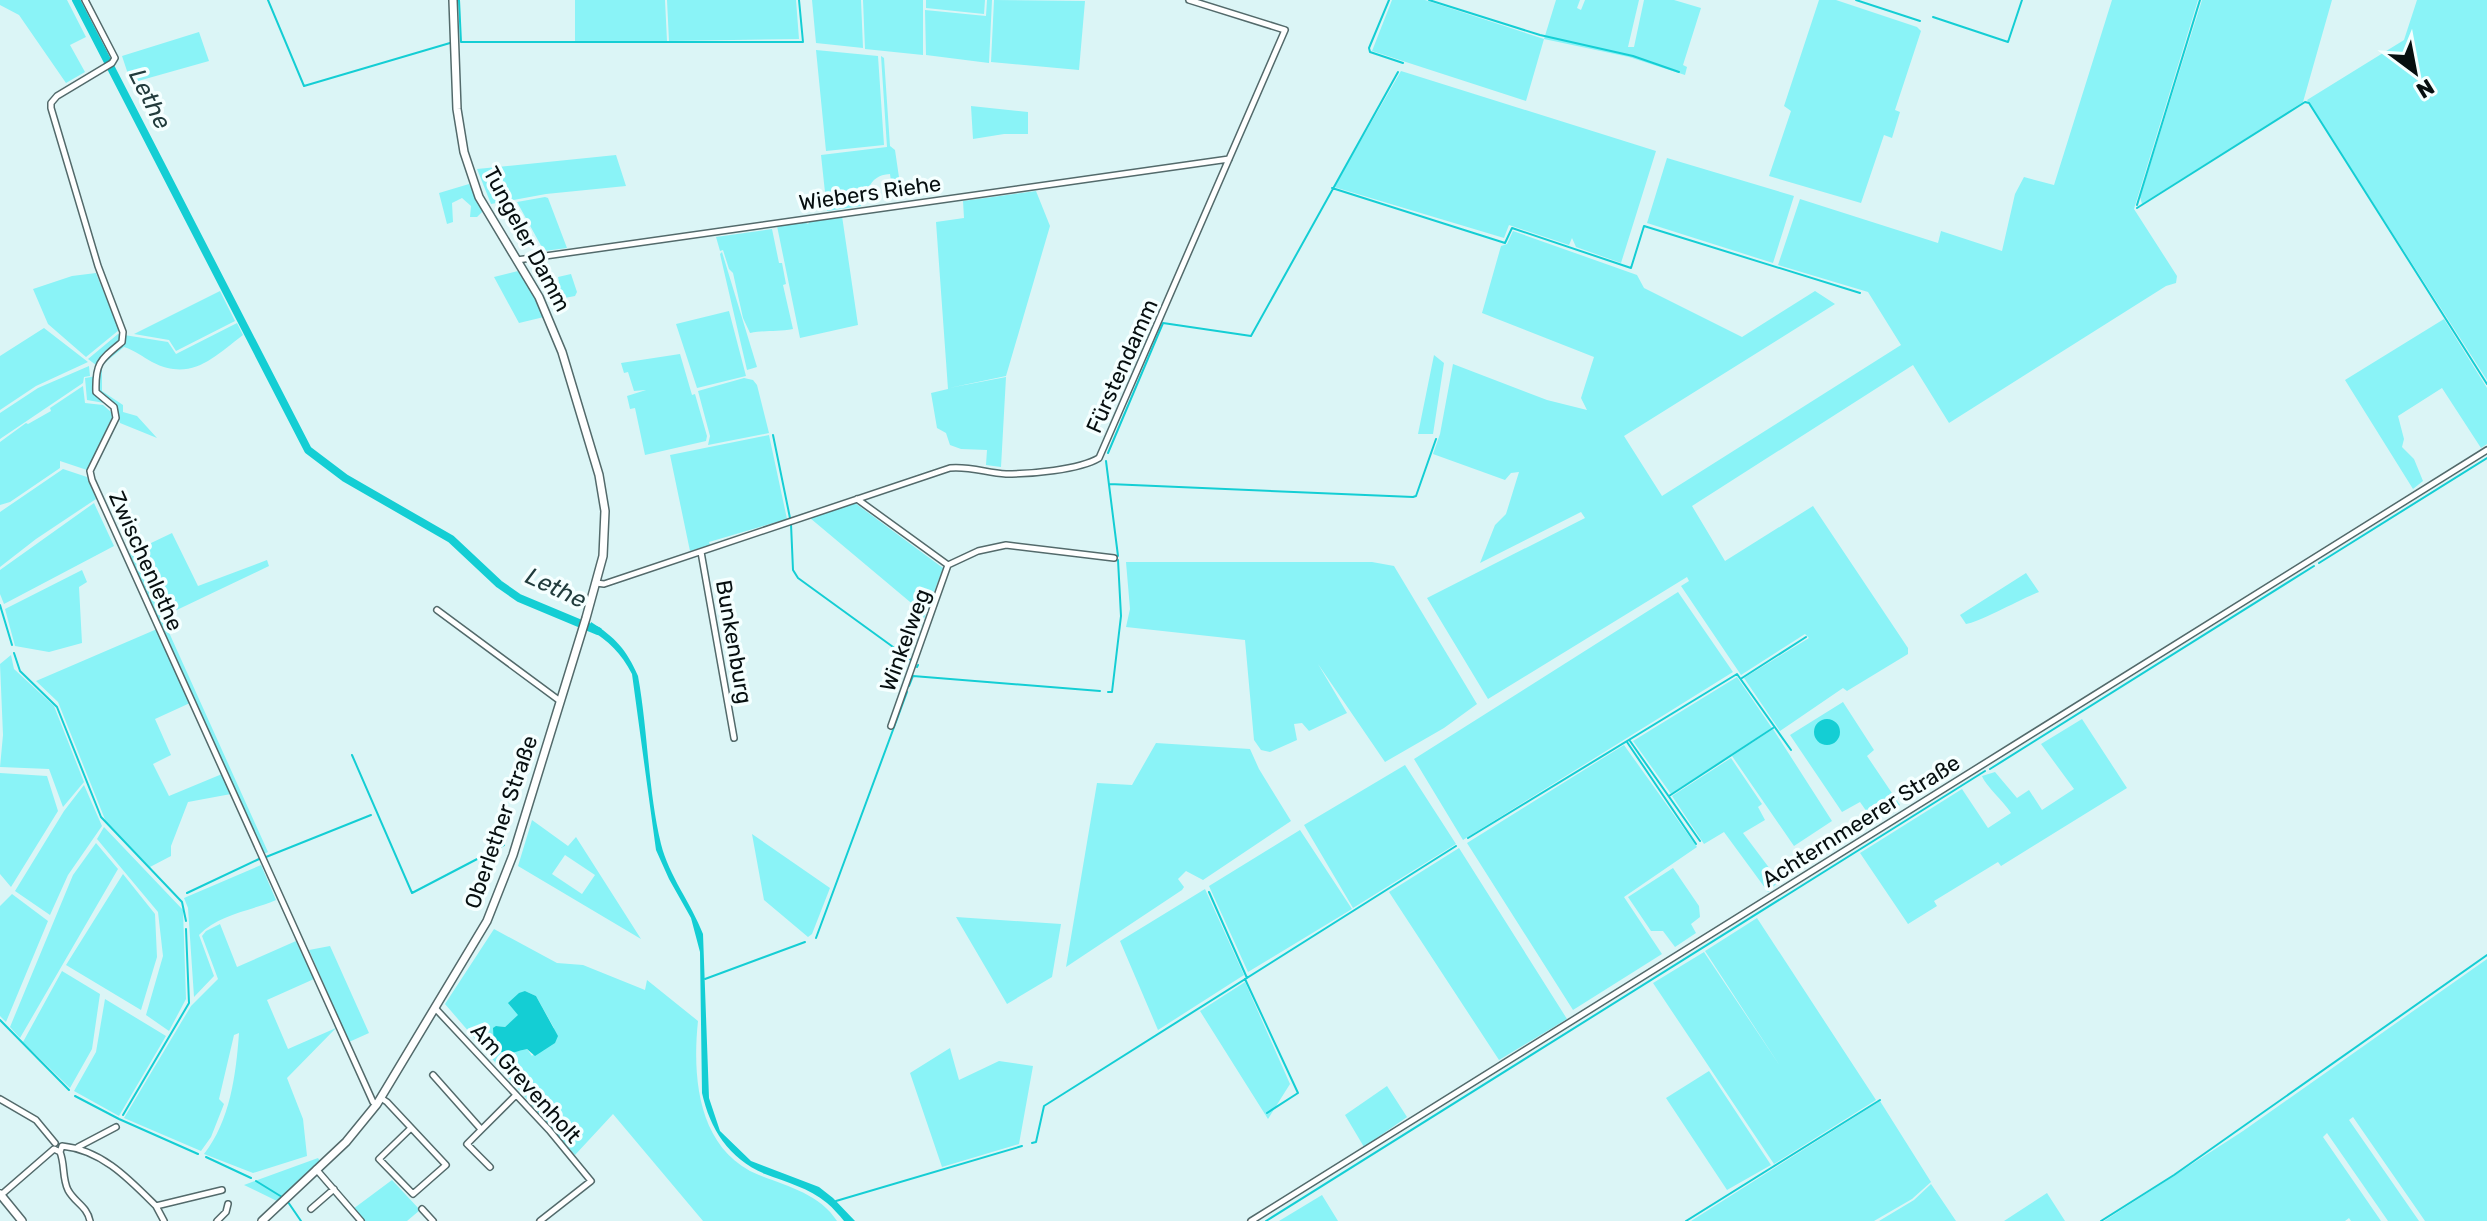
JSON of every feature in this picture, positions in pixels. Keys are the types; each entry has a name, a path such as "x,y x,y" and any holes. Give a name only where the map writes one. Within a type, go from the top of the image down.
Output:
{"street":[{"name":"Zwischenlethe","path":"85,0 114,60 51,103 98,266 123,332 122,342 100,360 95,371 96,392 114,407 116,418 90,471 92,480 362,1077 379,1101"},
{"name":"Tungeler Damm","path":"453,0 457,109 464,152 479,197 553,326 599,475 605,530 596,583 583,630"},
{"name":"Fürstendamm","path":"596,583 604,584 950,468 965,467 1004,474 1029,473 1084,464 1099,458 1285,30 1189,0"},
{"name":"Wiebers Riehe","path":"517,260 1229,159"},
{"name":"Achternmeerer Straße","path":"1251,1221 2487,450"},
{"name":"Winkelweg","path":"856,498 948,565"},
{"name":"Winkelweg","path":"891,726 948,565 978,551 1006,545 1114,558"},
{"name":"Bunkenburg","path":"701,552 734,738"},
{"path":"437,610 560,701"},
{"name":"Oberlether Straße","path":"262,1221 319,1166 334,1147 352,1134 379,1101 487,921 499,894 583,630"},
{"name":"Am Grevenholt","path":"435,1008 591,1181 540,1221"},
{"path":"433,1075 480,1128"},
{"path":"490,1167 467,1144 516,1095"},
{"path":"0,1099 36,1120 58,1147 64,1162 67,1188 87,1209 90,1221"},
{"path":"379,1101 411,1128 446,1165 413,1194 379,1159 411,1128"},
{"path":"77,1147 116,1127"},
{"path":"22,1221 1,1194 58,1147 77,1147 122,1172 156,1206 164,1221"},
{"path":"319,1166 359,1221"},
{"path":"311,1209 334,1189"},
{"path":"156,1206 222,1190"},
{"path":"217,1221 226,1212 228,1204"},
{"path":"422,1209 433,1221"}],"shaded area":[{"path":"0,0 67,0 86,37 70,45 85,72 66,83 19,15 0,5"},
{"path":"575,0 665,0 667,41 575,41"},
{"path":"667,0 796,0 799,39 669,41"},
{"path":"812,0 861,0 863,48 816,43"},
{"path":"863,0 923,0 923,55 865,49"},
{"path":"926,0 985,0 984,14 926,8"},
{"path":"987,0 992,0 989,63 926,55 925,10 986,16"},
{"path":"994,0 1085,1 1079,70 991,62"},
{"path":"1392,0 1425,0 1544,39 1526,101 1372,51"},
{"path":"1556,0 1580,0 1577,8 1581,10 1585,0 1639,0 1628,47 1634,47 1644,0 1674,0 1701,8 1683,65 1687,67 1685,75 1629,57 1544,39"},
{"path":"1819,0 1836,0 1921,31 1895,110 1900,112 1892,138 1884,135 1861,203 1769,176 1791,111 1784,106"},
{"path":"2112,0 2198,0 2134,209 2177,276 2176,283 2166,286 1949,423 1913,365 1692,506 1725,561 1813,506 1908,648 1908,654 1847,691 1843,688 1780,731 1744,678 1809,638 1805,634 1741,675 1681,586 1689,581 1687,577 1488,699 1427,598 1585,518 1581,512 1480,563 1495,525 1506,514 1519,472 1511,473 1505,480 1433,454 1440,434 1453,364 1547,400 1587,410 1581,398 1594,357 1482,313 1501,246 1507,244 1513,231 1637,275 1644,288 1742,337 1815,291 1835,304 1624,436 1662,496 1901,345 1868,292 1778,265 1800,199 1938,243 1941,231 2002,251 2015,194 2024,177 2054,185"},
{"path":"2202,0 2332,0 2303,102 2142,204 2140,197"},
{"path":"2417,0 2487,0 2487,380 2307,100 2404,40"},
{"path":"199,32 209,61 131,83 122,56"},
{"path":"816,50 878,56 884,145 826,151"},
{"path":"881,56 884,58 890,146 895,150 901,191 892,189 890,174 882,175 868,189 859,190 861,206 827,211 821,155 887,147"},
{"path":"1401,71 1656,151 1621,263 1576,247 1572,238 1569,245 1509,225 1504,238 1334,187"},
{"path":"971,106 1028,112 1028,134 973,139"},
{"path":"616,155 626,186 546,194 491,204 477,169"},
{"path":"1667,158 1794,196 1773,263 1647,223"},
{"path":"469,184 483,211 477,217 470,217 471,206 462,198 452,203 453,222 447,224 439,193"},
{"path":"1036,191 1050,226 1006,376 949,388 1006,377 1001,467 986,465 987,450 961,449 950,445 946,433 937,428 931,393 948,389 936,222 964,218 963,201"},
{"path":"545,197 567,248 544,251 517,202"},
{"path":"842,216 858,325 800,338 777,226 803,221 808,224 811,220"},
{"path":"772,229 779,263 782,263 786,284 783,285 793,329 750,333 743,318 733,273 716,237"},
{"path":"722,252 757,367 747,370 720,254"},
{"path":"518,271 544,317 519,323 494,277"},
{"path":"96,273 119,330 86,357 48,324 33,289 72,276"},
{"path":"571,274 577,292 575,296 549,301 541,285 559,282 558,277"},
{"path":"220,291 235,321 176,351 169,340 134,334"},
{"path":"729,311 746,376 697,388 676,324"},
{"path":"2444,319 2487,388 2487,444 2481,448 2442,388 2398,416 2404,439 2402,447 2414,459 2423,481 2413,489 2345,380"},
{"path":"237,323 243,335 201,365 166,368 124,347 102,365 102,391 123,405 123,412 137,416 157,438 120,423 116,405 87,400 85,378 97,376 96,365 88,359 118,334 168,342 176,354"},
{"path":"44,328 88,362 36,386 0,410 0,356"},
{"path":"680,354 692,395 695,394 706,441 645,455 635,408 630,409 627,396 646,390 634,391 628,372 624,373 621,363"},
{"path":"1434,355 1444,363 1433,434 1418,434"},
{"path":"89,366 90,376 84,377 83,383 0,439 0,413 38,388"},
{"path":"744,378 753,380 757,385 769,433 708,445 710,436 698,391"},
{"path":"83,386 85,403 103,405 111,412 112,418 87,470 60,461 60,468 10,502 0,505 0,442 26,423 51,411 50,408"},
{"path":"769,435 787,519 709,542 710,545 690,551 670,455"},
{"path":"63,469 87,477 96,499 0,567 0,512"},
{"path":"94,503 114,546 4,604 0,594 0,570"},
{"path":"855,503 943,568 924,619 922,612 810,518"},
{"path":"172,533 198,586 267,560 269,566 162,617 268,852 264,854 128,554"},
{"path":"1126,562 1372,562 1394,566 1477,704 1444,728 1385,762 1318,664 1347,713 1309,731 1302,723 1294,724 1297,740 1270,752 1261,750 1254,740 1245,640 1126,627 1130,609"},
{"path":"82,570 87,582 79,587 82,643 49,652 15,646 5,609"},
{"path":"2026,573 2039,592 1966,624 1960,615"},
{"path":"1678,592 1733,672 1463,840 1414,759"},
{"path":"591,622 619,645 638,676 661,844 669,867 703,934 709,1098 720,1131 751,1161 819,1187 855,1221 844,1221 813,1193 752,1168 731,1151 710,1119 702,1093 700,952 691,918 656,850 632,674 614,648 589,629"},
{"path":"157,629 190,703 155,719 171,755 153,764 169,796 222,774 231,794 188,802 171,846 171,856 150,867 106,822 58,702 36,681"},
{"path":"11,655 14,669 54,706 84,782 63,807 49,769 0,767 3,735 0,664"},
{"path":"1737,677 1772,728 1671,794 1633,741"},
{"path":"1843,702 1874,750 1867,756 1900,805 1874,822 1860,802 1842,812 1790,735"},
{"path":"1827,719 1836,723 1840,732 1836,741 1827,745 1818,741 1814,732 1818,723"},
{"path":"2082,719 2127,788 2001,866 1998,862 1934,901 1937,906 1908,924 1860,853 1962,789 1988,828 2011,813 1982,776 1995,772 2017,798 2029,790 2042,810 2074,789 2041,744"},
{"path":"1773,729 1832,821 1794,846 1732,756"},
{"path":"1156,743 1250,749 1291,821 1203,880 1186,871 1178,879 1184,887 1182,890 1066,967 1097,783 1132,785"},
{"path":"1624,745 1697,847 1624,897 1662,954 1573,1010 1467,843"},
{"path":"1731,758 1762,804 1758,807 1765,820 1743,833 1779,881 1768,892 1724,832 1704,844 1672,796"},
{"path":"1405,765 1456,844 1353,908 1304,825"},
{"path":"0,773 47,776 58,811 11,887 0,874"},
{"path":"84,785 102,826 68,875 50,915 15,891 64,811"},
{"path":"532,820 568,846 576,837 641,939 518,866","holes":["565,855 595,875 582,894 552,874"]},
{"path":"104,827 183,910 186,999 169,1031 146,1015 163,956 158,912 97,839"},
{"path":"1300,830 1352,909 1248,972 1209,886"},
{"path":"752,834 830,888 812,934 808,937 764,900"},
{"path":"96,843 118,869 20,1038 10,1027 73,875"},
{"path":"1459,848 1567,1019 1499,1060 1389,892"},
{"path":"261,865 276,900 216,922 199,935 214,976 194,997 188,908 184,898"},
{"path":"1673,868 1699,906 1700,917 1691,924 1696,933 1675,947 1663,931 1651,931 1628,897"},
{"path":"123,874 155,914 157,957 141,1010 66,965"},
{"path":"1205,889 1244,975 1158,1030 1120,941"},
{"path":"12,894 48,921 6,1022 0,1016 0,906"},
{"path":"956,917 1061,924 1052,977 1007,1004"},
{"path":"1757,918 1876,1100 1774,1164 1653,983 1704,952 1780,1066 1705,951"},
{"path":"220,924 237,967 296,941 314,979 267,1000 288,1049 336,1028 287,1078 303,1119 307,1156 253,1173 204,1154 226,1112 239,1033 234,1035 219,1099 224,1104 211,1137 201,1151 124,1118 191,1006 218,979 202,936"},
{"path":"494,929 557,963 583,965 645,990 647,980 698,1021 696,1066 703,1110 723,1148 739,1164 812,1197 837,1221 703,1221 613,1114 575,1155 445,1004","holes":["525,991 536,996 554,1028 532,1056 527,1049 517,1051 496,1026 505,1027 519,1015"]},
{"path":"330,946 369,1033 349,1042 309,950"},
{"path":"2487,959 2487,1221 2425,1221 2353,1117 2349,1120 2419,1221 2388,1221 2327,1133 2323,1137 2381,1221 2351,1221 2349,1218 2345,1221 2104,1221 2243,1131"},
{"path":"62,971 100,994 92,1049 70,1088 23,1042"},
{"path":"1245,982 1290,1084 1268,1119 1200,1011"},
{"path":"525,991 536,996 558,1036 555,1043 535,1056 527,1049 506,1053 494,1046 493,1028 505,1027 518,1015 508,1003"},
{"path":"105,999 166,1036 119,1116 74,1091 96,1052"},
{"path":"950,1048 959,1080 999,1061 1033,1066 1019,1144 942,1167 910,1073"},
{"path":"1709,1071 1771,1165 1727,1190 1666,1098"},
{"path":"1387,1086 1407,1117 1364,1147 1345,1115"},
{"path":"1880,1101 1931,1182 1912,1199 1874,1221 1691,1221"},
{"path":"318,1158 320,1161 279,1202 244,1185"},
{"path":"392,1180 420,1210 407,1221 365,1221 353,1209"},
{"path":"1931,1184 1956,1221 1879,1221 1914,1200"},
{"path":"2047,1193 2065,1221 2004,1221"},
{"path":"1322,1195 1338,1221 1279,1221"}],"waterway":[{"name":"Lethe","path":"76,0 308,450 345,478 451,539 499,584 519,598 598,631"},
{"path":"268,0 304,86 450,43"},
{"path":"459,0 461,42 803,42 799,0"},
{"path":"1389,0 1369,48 1370,52 1403,63"},
{"path":"1429,0 1540,35 1633,56 1679,72"},
{"path":"1856,0 1920,21"},
{"path":"1933,17 2008,42 2022,0"},
{"path":"2137,205 2200,0"},
{"path":"1108,453 1163,323 1251,336 1398,72"},
{"path":"2137,208 2305,102 2309,103 2487,384"},
{"path":"1332,188 1505,243 1512,228 1631,268 1644,226 1860,293"},
{"path":"773,435 790,518"},
{"path":"1109,484 1413,497 1416,496 1436,439"},
{"path":"2319,563 2487,458"},
{"path":"1106,461 1118,556"},
{"path":"791,524 793,570 798,578 911,660"},
{"path":"1108,692 1112,692 1121,616 1118,560"},
{"path":"1990,769 2314,566"},
{"path":"0,605 12,645"},
{"path":"1742,678 1806,637"},
{"path":"14,653 20,671 57,707 101,817 182,902 186,921"},
{"path":"1468,838 1737,674 1791,750"},
{"path":"909,686 913,676 1100,691"},
{"path":"816,938 907,692"},
{"path":"1669,796 1773,728"},
{"path":"1630,741 1700,841"},
{"path":"1627,742 1696,844"},
{"path":"352,755 412,893 504,845"},
{"path":"1266,1221 1985,771"},
{"path":"266,857 371,815"},
{"path":"1032,1143 1036,1142 1044,1106 1456,846"},
{"path":"187,893 259,859"},
{"path":"1209,892 1247,978"},
{"path":"123,1115 189,1003 186,929"},
{"path":"705,979 805,942"},
{"path":"2101,1221 2174,1175 2487,955"},
{"path":"1245,979 1298,1093 1267,1113"},
{"path":"0,1020 69,1090"},
{"path":"75,1096 198,1154"},
{"path":"1686,1221 1880,1100"},
{"path":"836,1201 1022,1146"},
{"path":"206,1157 251,1178"},
{"path":"256,1181 282,1197"},
{"path":"288,1202 301,1221"}]}
